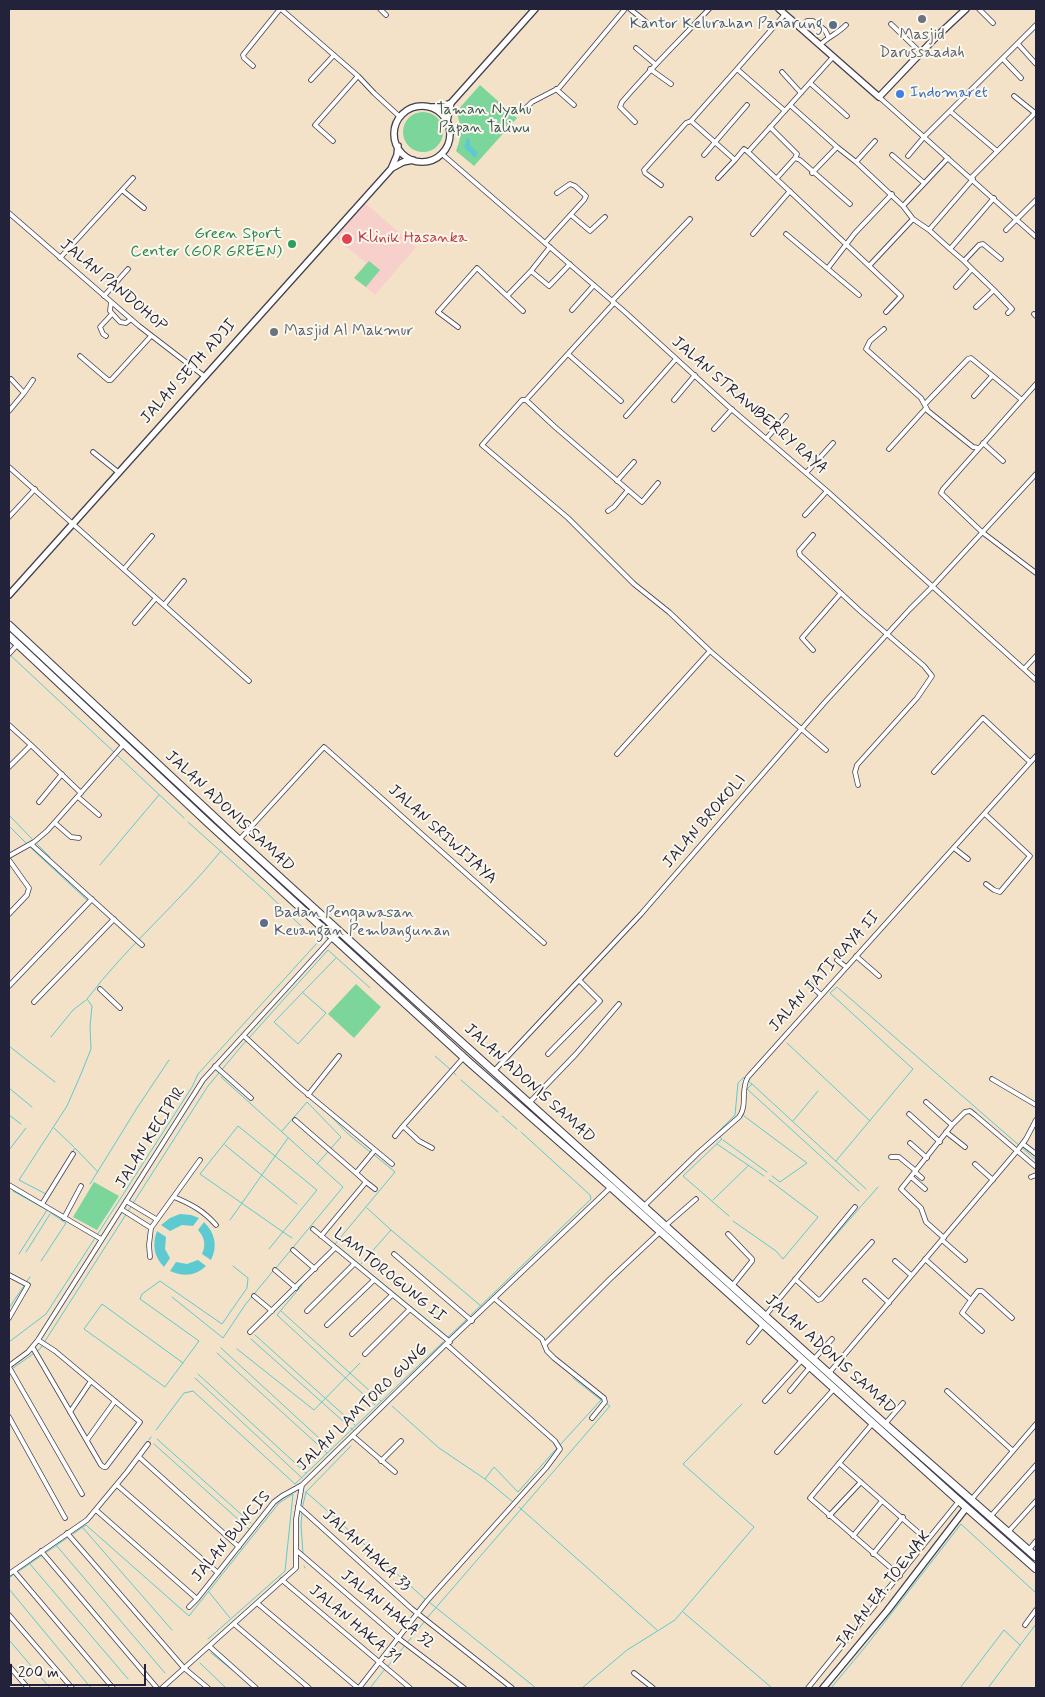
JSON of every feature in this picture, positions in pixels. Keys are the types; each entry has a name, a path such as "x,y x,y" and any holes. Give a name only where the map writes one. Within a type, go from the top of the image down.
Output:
{"highway":[{"name":"JALAN ADONIS SAMAD","path":"9,625 42,662 644,1206 663,1229 732,1286 1036,1557"},
{"path":"9,636 42,662 124,744 464,1057 611,1187 663,1229 763,1325 799,1363 810,1368 832,1391 871,1426 1036,1569"},
{"path":"195,810 200,804"},
{"path":"411,1008 417,1002"},
{"path":"1012,1548 1018,1542"}],"street":[{"path":"253,66 243,55 281,9 358,76 400,117"},
{"path":"380,9 386,16"},
{"path":"413,160 404,154 395,138 395,129 400,117 415,107 441,107 451,103 535,9"},
{"path":"523,110 532,102 556,89 625,9"},
{"path":"630,9 650,25"},
{"path":"635,122 622,110 620,104 650,69 710,9"},
{"path":"778,9 972,178 1036,237"},
{"path":"878,97 966,9"},
{"path":"978,9 993,23"},
{"path":"661,185 644,170 686,123 691,121 785,14"},
{"path":"800,28 807,22 813,21 825,30 828,36"},
{"path":"891,24 921,53"},
{"path":"820,45 828,36 834,36 846,25"},
{"path":"908,156 924,137 1036,25"},
{"path":"1018,44 1036,64"},
{"path":"636,48 655,64"},
{"path":"311,80 334,55"},
{"path":"748,152 833,57"},
{"path":"1003,59 1021,78"},
{"path":"650,69 671,84"},
{"path":"737,69 785,111"},
{"path":"782,72 801,93"},
{"path":"334,141 315,125 358,76"},
{"path":"810,83 848,116"},
{"path":"556,89 574,105"},
{"path":"929,230 972,178 1036,112 1014,96"},
{"path":"447,121 451,103"},
{"path":"704,155 747,105"},
{"path":"790,105 892,194 913,219 929,230 964,261 1012,308 1008,313"},
{"path":"391,169 403,162 413,160 428,161 442,154 450,138 450,130 442,114 430,107"},
{"path":"951,112 997,151"},
{"path":"691,121 735,160"},
{"path":"770,127 797,154 777,178"},
{"path":"856,162 876,141"},
{"path":"391,169 398,146"},
{"path":"812,173 837,147"},
{"path":"718,178 744,149 748,152 902,296 886,312"},
{"name":"JALAN STRAWBERRY RAYA","path":"442,154 550,246 732,410 827,491 1036,680"},
{"path":"892,155 924,183"},
{"path":"795,158 800,160 812,173 850,204"},
{"path":"903,206 948,158"},
{"name":"JALAN SETH ADJI","path":"9,595 391,169"},
{"path":"60,258 133,178"},
{"path":"546,243 584,200 585,194 570,184 557,193"},
{"path":"122,190 144,208"},
{"path":"753,234 790,191"},
{"path":"828,268 855,233 892,194"},
{"path":"950,249 994,198"},
{"path":"1006,230 1036,200"},
{"name":"JALAN PANDOHOP","path":"9,213 151,336 204,376"},
{"path":"571,215 590,231 605,217"},
{"path":"9,221 13,217"},
{"path":"690,219 526,400 522,400 482,446 568,518 634,584 669,612 710,651 826,750"},
{"path":"869,266 913,219"},
{"path":"786,234 859,295"},
{"path":"964,261 980,244 983,244 1001,259"},
{"path":"508,295 531,271 550,246"},
{"path":"531,271 549,286 570,264"},
{"path":"458,328 438,312 477,268 523,311"},
{"path":"104,296 128,269"},
{"path":"956,287 972,269"},
{"path":"572,310 594,285"},
{"path":"976,307 994,290"},
{"path":"112,302 109,309 112,314 124,323 131,319"},
{"path":"106,336 100,330 100,327 112,314"},
{"path":"884,329 870,341 866,349 921,398 925,406 973,447 979,448"},
{"path":"80,356 108,380 111,380 151,336"},
{"path":"568,354 621,401"},
{"path":"626,416 676,359"},
{"path":"889,449 968,359 973,359 1022,400"},
{"path":"674,400 695,375"},
{"path":"974,396 992,376"},
{"path":"11,379 24,393"},
{"path":"9,411 33,380"},
{"path":"1036,384 941,493 982,532 1036,573"},
{"path":"526,400 643,502 658,483"},
{"path":"714,429 732,410"},
{"path":"766,439 786,416"},
{"path":"806,473 833,443"},
{"path":"983,444 1003,461"},
{"path":"93,452 118,472"},
{"path":"617,481 634,462"},
{"path":"9,466 249,681"},
{"name":"JALAN BROKOLI","path":"494,1071 642,914 910,609 1036,474"},
{"path":"9,518 35,489"},
{"path":"608,511 628,490"},
{"path":"805,515 827,491"},
{"path":"9,508 14,512"},
{"path":"813,535 799,553 928,670 932,676 917,698 857,765 855,772 858,785"},
{"path":"124,570 152,536"},
{"path":"164,605 184,581"},
{"path":"813,650 802,638 841,593"},
{"path":"135,623 156,598"},
{"path":"10,653 18,644"},
{"path":"616,754 710,651"},
{"path":"1024,669 1036,656"},
{"path":"934,772 983,718 1030,762"},
{"path":"9,725 62,774 99,815"},
{"path":"9,856 31,844 55,823 124,744"},
{"path":"9,768 31,745"},
{"name":"JALAN SRIWIJAYA","path":"239,840 324,747 544,943"},
{"name":"JALAN JATI RAYA II","path":"644,1206 739,1117 743,1112 746,1080 1036,756"},
{"path":"39,802 62,774"},
{"path":"984,814 1030,856 1030,859 1000,892 986,884"},
{"path":"55,823 71,837 79,838"},
{"path":"31,844 142,945"},
{"path":"954,848 968,859"},
{"path":"9,860 29,888 27,895 9,914"},
{"path":"9,986 92,899"},
{"path":"34,1002 114,919"},
{"name":"JALAN KECIPIR","path":"10,1366 35,1351 42,1342 97,1236 121,1209 203,1080 219,1069 333,937"},
{"path":"856,956 879,976"},
{"path":"837,960 846,967"},
{"path":"548,1054 600,1001 580,981"},
{"path":"808,983 821,995"},
{"path":"100,989 120,1008"},
{"path":"529,1104 619,1004"},
{"path":"245,1037 373,1153 392,1164"},
{"path":"308,1095 339,1056"},
{"path":"395,1136 464,1057"},
{"path":"219,1069 251,1098"},
{"path":"992,1080 1036,1106"},
{"path":"926,1102 952,1125"},
{"path":"965,1260 926,1222 921,1208 902,1191 902,1188 952,1125 963,1114 970,1111 1020,1147 1036,1154"},
{"path":"909,1114 940,1142"},
{"path":"295,1120 375,1189"},
{"path":"829,1373 1020,1147 1036,1120"},
{"path":"403,1126 419,1141 432,1148"},
{"path":"946,1132 965,1147"},
{"path":"910,1143 927,1158"},
{"path":"1020,1147 1036,1167"},
{"path":"356,1173 373,1153"},
{"path":"42,1204 73,1154"},
{"path":"891,1157 898,1157 922,1178"},
{"path":"150,1257 151,1228 156,1218 174,1197 200,1160"},
{"path":"975,1164 993,1180"},
{"path":"1031,1177 1036,1175"},
{"path":"911,1177 925,1189"},
{"path":"321,1236 366,1182"},
{"path":"10,1185 97,1236"},
{"path":"64,1218 80,1186"},
{"name":"JALAN LAMTORO GUNG","path":"162,1688 296,1568 296,1519 302,1486 611,1187"},
{"path":"174,1197 188,1202 199,1209 216,1225"},
{"path":"545,1344 610,1279 696,1199"},
{"path":"126,1201 156,1218"},
{"path":"765,1316 855,1207"},
{"path":"121,1209 151,1228"},
{"name":"LAMTOROGUNG II","path":"312,1229 410,1309 555,1440 560,1449 546,1468 418,1614"},
{"path":"728,1234 752,1259 732,1286"},
{"path":"796,1279 818,1300 821,1299 872,1242"},
{"path":"250,1332 335,1248"},
{"path":"292,1250 315,1268"},
{"path":"394,1254 472,1321"},
{"path":"926,1259 971,1300"},
{"path":"895,1261 911,1276"},
{"path":"307,1311 354,1264"},
{"path":"275,1270 296,1288"},
{"path":"9,1275 28,1285 9,1318"},
{"path":"327,1325 374,1280"},
{"path":"864,1281 889,1303"},
{"path":"982,1331 962,1314 978,1291 982,1291 1012,1318"},
{"path":"352,1334 392,1295"},
{"path":"254,1296 272,1311"},
{"path":"495,1299 535,1332 545,1344 547,1351 554,1358 605,1399 605,1402 592,1418"},
{"path":"9,1308 14,1311"},
{"path":"365,1354 410,1309"},
{"path":"750,1341 763,1325"},
{"path":"814,1359 832,1338"},
{"path":"35,1351 101,1465 104,1468 106,1467 140,1422 42,1342"},
{"path":"9,1358 14,1374 82,1494"},
{"path":"765,1401 799,1363"},
{"path":"790,1391 810,1368"},
{"path":"70,1412 91,1381"},
{"path":"777,1452 832,1391"},
{"path":"947,1391 1013,1451"},
{"path":"87,1440 115,1401"},
{"path":"885,1424 903,1403"},
{"path":"9,1417 65,1518"},
{"path":"971,1500 1036,1424"},
{"path":"871,1426 810,1498 900,1576"},
{"path":"352,1436 395,1472"},
{"path":"381,1461 401,1441"},
{"path":"9,1574 84,1522 117,1485 148,1444"},
{"path":"139,1457 238,1547"},
{"path":"839,1463 928,1540"},
{"path":"990,1517 1036,1466"},
{"path":"830,1516 862,1482"},
{"path":"117,1485 218,1573"},
{"name":"JALAN BUNCIS","path":"96,1510 197,1599 274,1502 302,1486"},
{"path":"853,1536 882,1500"},
{"path":"1008,1532 1036,1501"},
{"path":"808,1688 959,1502"},
{"name":"JALAN HAKA 33","path":"298,1506 418,1614 512,1688"},
{"name":"JALAN EA. TOEWAK","path":"823,1688 887,1611 966,1508"},
{"path":"873,1554 903,1517"},
{"path":"67,1533 184,1668 208,1688"},
{"path":"1028,1550 1036,1541"},
{"name":"JALAN HAKA 32","path":"296,1550 398,1638 464,1688"},
{"path":"41,1551 157,1688"},
{"path":"14,1571 113,1688"},
{"name":"JALAN HAKA 31","path":"282,1580 410,1688"},
{"path":"189,1607 197,1599"},
{"path":"257,1602 360,1687 367,1688"},
{"path":"1025,1625 1036,1610"},
{"path":"360,1687 418,1614"},
{"path":"9,1615 72,1688"},
{"path":"234,1624 309,1688"},
{"path":"209,1646 255,1687"},
{"path":"9,1666 28,1688"},
{"path":"634,1673 652,1688"}],"shaded area":[{"path":"365,203 416,247 375,295 354,278 366,263 335,237"}],"green space":[{"name":"Taman Nyahu Papan Taliwu","path":"480,85 517,118 474,166 456,151 461,131 456,112"},
{"path":"427,112 434,115 440,121 443,132 442,140 434,149 427,152 419,152 412,149 404,140 403,128 406,121 415,113"},
{"path":"369,261 380,270 366,287 354,278"},
{"path":"356,984 381,1007 354,1038 328,1014"},
{"path":"94,1182 119,1196 97,1230 73,1217"}],"water":[{"path":"467,138 470,140 470,145 478,153 475,158 464,147"},
{"path":"180,1214 199,1218 193,1226 182,1225 170,1231 161,1225 170,1218"},
{"path":"204,1222 213,1235 215,1245 211,1260 202,1254 204,1242 198,1230"},
{"path":"157,1231 166,1237 165,1249 170,1258 164,1267 158,1259 155,1250"},
{"path":"198,1260 206,1266 194,1274 184,1275 170,1271 176,1262 187,1264"}],"waterway":[{"path":"9,654 114,752"},
{"path":"117,755 184,818"},
{"path":"100,865 159,795"},
{"path":"9,815 32,839"},
{"path":"188,822 302,927"},
{"path":"9,826 26,843"},
{"path":"37,844 50,857"},
{"path":"31,848 87,900"},
{"path":"98,1172 75,1148 46,1194 19,1180 67,1106 91,1049 90,1026 92,1006 87,999 119,961 188,889 221,851"},
{"path":"97,1235 192,1087 198,1074 318,942"},
{"path":"249,1038 328,950 370,988"},
{"path":"302,992 326,1013 298,1044 274,1022 336,958"},
{"path":"836,1161 913,1069 830,993 837,987 1036,1160"},
{"path":"51,1037 73,1010 86,1000"},
{"path":"9,1371 40,1349 208,1086 246,1041"},
{"path":"787,1043 870,1121"},
{"path":"9,1046 55,1082"},
{"path":"435,1056 451,1070"},
{"path":"90,1184 169,1060"},
{"path":"453,1072 456,1075"},
{"path":"221,1077 343,1187 276,1268"},
{"path":"729,1216 683,1176 722,1139 716,1134 735,1115 738,1083 744,1077 745,1079"},
{"path":"461,1080 498,1112"},
{"path":"748,1081 752,1084 747,1089 859,1191"},
{"path":"752,1084 866,1189"},
{"path":"9,1088 32,1107"},
{"path":"793,1121 818,1091"},
{"path":"282,1131 307,1102 341,1137 317,1164"},
{"path":"327,1112 347,1133 370,1152"},
{"path":"9,1115 21,1124"},
{"path":"502,1116 517,1129"},
{"path":"744,1116 807,1163 780,1182 772,1176"},
{"path":"269,1249 317,1190 238,1126 200,1174 283,1232 292,1238"},
{"path":"9,1150 26,1128"},
{"path":"54,1128 74,1147"},
{"path":"471,1315 591,1199 590,1195 521,1132"},
{"path":"230,1220 288,1138"},
{"path":"723,1140 767,1172"},
{"path":"717,1144 764,1176"},
{"path":"225,1145 297,1204"},
{"path":"373,1154 395,1172 335,1244 448,1337 466,1320"},
{"path":"713,1200 749,1165"},
{"path":"733,1221 776,1251 783,1259 818,1217 769,1180"},
{"path":"814,1260 878,1187"},
{"path":"13,1191 47,1210"},
{"path":"367,1208 391,1230"},
{"path":"19,1254 47,1210"},
{"path":"41,1261 66,1223 51,1213"},
{"path":"26,1252 50,1214"},
{"path":"361,1264 391,1230 481,1306"},
{"path":"9,1342 46,1314 95,1238"},
{"path":"183,1363 102,1304 84,1329 165,1387 199,1341 140,1299 142,1294 160,1281 222,1324 247,1288 248,1278 233,1266"},
{"path":"172,1297 223,1338 245,1305 273,1271"},
{"path":"9,1308 30,1277"},
{"path":"302,1285 277,1315 375,1405"},
{"path":"281,1311 381,1401"},
{"path":"255,1335 355,1425"},
{"path":"251,1339 353,1430"},
{"path":"156,1430 184,1393 193,1391 295,1484 443,1342"},
{"path":"221,1348 331,1449"},
{"path":"237,1349 314,1410 360,1363"},
{"path":"217,1353 327,1453"},
{"path":"198,1374 306,1473"},
{"path":"195,1378 302,1478"},
{"path":"573,1378 601,1400"},
{"path":"560,1445 601,1400"},
{"path":"427,1618 610,1406 607,1404"},
{"path":"582,1688 627,1650 675,1620 754,1527 683,1464 742,1404"},
{"path":"392,1406 439,1448 485,1479 494,1467 518,1492 557,1448"},
{"path":"157,1439 251,1523"},
{"path":"154,1444 249,1529"},
{"path":"302,1509 306,1492 351,1446"},
{"path":"485,1479 513,1502"},
{"path":"306,1492 339,1521"},
{"path":"73,1534 86,1525 189,1616 279,1503 293,1494 285,1571 208,1639"},
{"path":"519,1507 657,1630"},
{"path":"302,1513 303,1553"},
{"path":"831,1688 961,1524 1036,1593"},
{"path":"344,1526 426,1600"},
{"path":"83,1528 172,1630"},
{"path":"47,1552 67,1538"},
{"path":"56,1545 165,1673"},
{"path":"19,1571 41,1556"},
{"path":"30,1564 128,1679"},
{"path":"9,1578 13,1575"},
{"path":"9,1589 91,1688"},
{"path":"209,1592 230,1618"},
{"path":"429,1602 536,1688"},
{"path":"683,1612 772,1688"},
{"path":"388,1666 425,1621"},
{"path":"988,1688 1036,1624"},
{"path":"960,1688 1004,1630 1020,1645"},
{"path":"9,1640 50,1688"},
{"path":"211,1653 240,1676"},
{"path":"200,1663 226,1688"},
{"path":"370,1688 385,1669"}],"place":[{"name":"Masjid Darussaadah","path":"922,19"},
{"name":"Kantor Kelurahan Panarung","path":"833,25"},
{"name":"Indomaret","path":"900,94"},
{"name":"Klinik Hasanka","path":"347,239"},
{"name":"Green Sport Center (GOR GREEN)","path":"292,244"},
{"name":"Masjid Al Makmur","path":"274,332"},
{"name":"Badan Pengawasan Keuangan Pembangunan","path":"264,923"}]}
